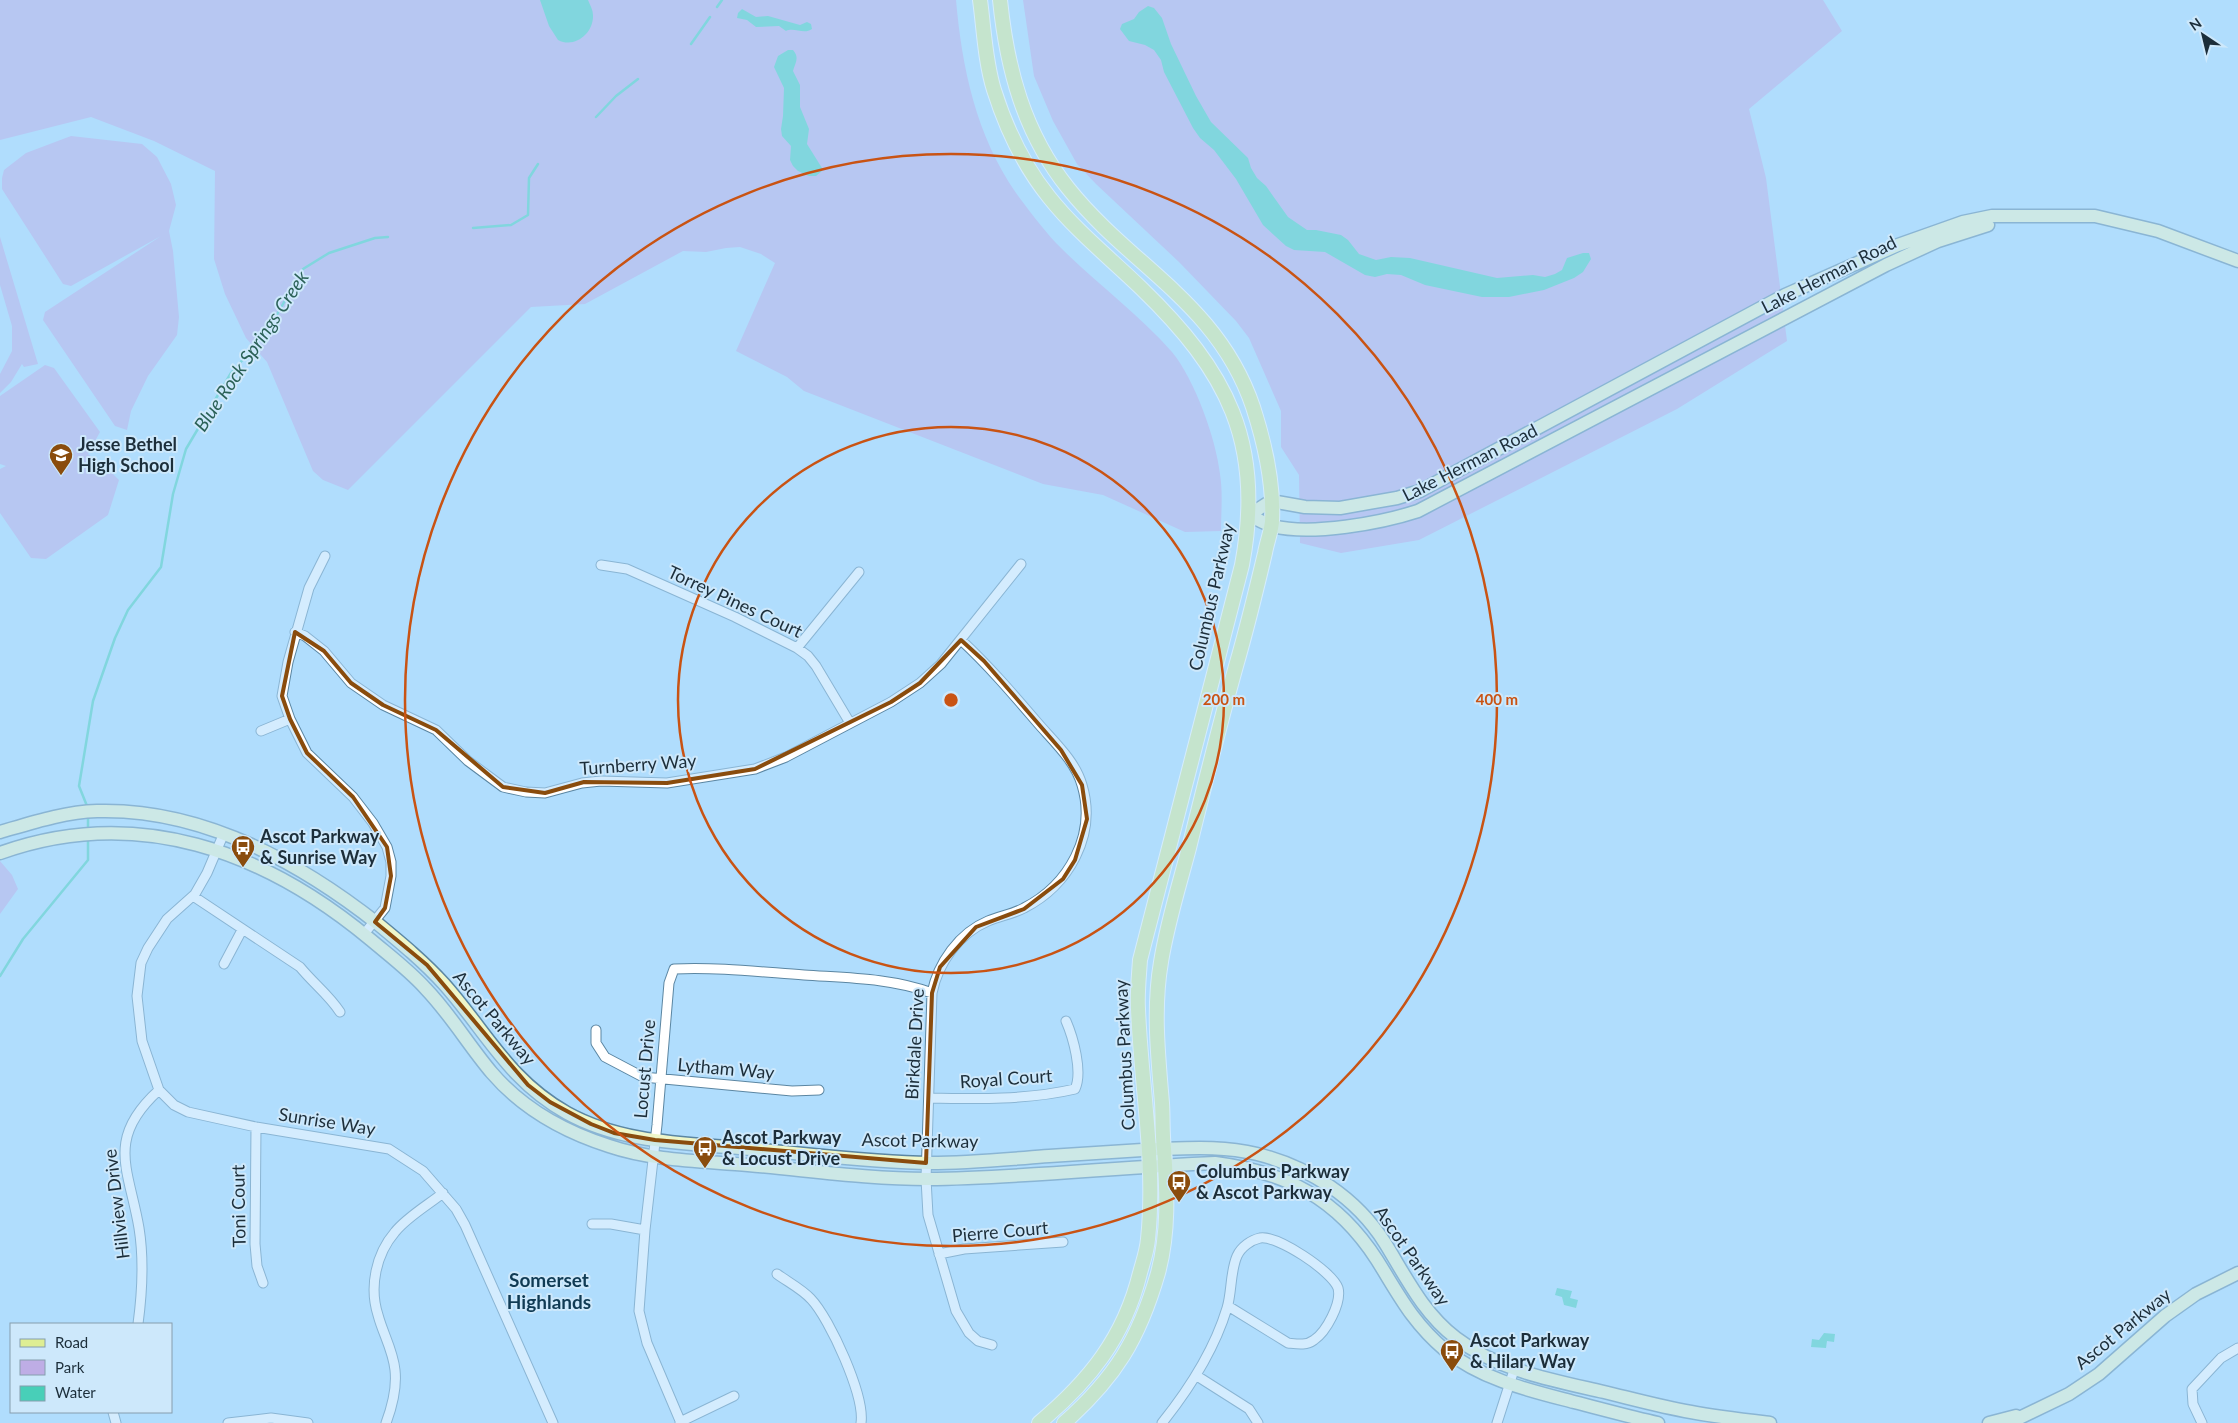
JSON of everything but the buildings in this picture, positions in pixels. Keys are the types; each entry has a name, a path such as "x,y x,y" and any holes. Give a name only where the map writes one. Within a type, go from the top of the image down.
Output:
{"main road":[{"name":"Columbus Parkway","path":"980,0 994,89 1019,150 1049,197 1076,227 1170,318 1205,359 1231,407 1240,438 1249,486 1249,515 1242,565 1140,960 1138,1007 1148,1150 1150,1200 1148,1241 1128,1313 1112,1342 1082,1384 1039,1423"},
{"name":"Columbus Parkway","path":"1000,0 1012,75 1019,100 1032,130 1068,188 1090,213 1199,314 1229,356 1244,382 1262,438 1270,477 1272,526 1258,590 1225,708 1160,964 1157,1040 1168,1209 1165,1239 1158,1273 1141,1323 1126,1353 1083,1406 1064,1423"},
{"name":"Lake Herman Road","path":"1249,515 1272,526 1313,528 1353,526 1399,517 1418,511 1886,264 1968,230 2024,215"},
{"name":"Lake Herman Road","path":"1271,502 1305,507 1340,508 1397,498 1420,491 1785,295 1927,233 1992,216 2095,216 2158,231 2238,261"},
{"path":"1249,515 1271,502"},
{"name":"Ascot Parkway","path":"0,832 44,819 92,811 131,812 188,821 269,853 348,900 427,966 460,1003 489,1044 535,1091 570,1114 614,1133 655,1140 926,1163 1164,1149 1222,1148 1252,1152 1294,1165 1330,1186 1369,1222 1382,1238 1418,1298 1441,1325 1473,1350 1514,1370 1688,1412 1770,1423"},
{"name":"Ascot Parkway","path":"0,853 70,836 125,833 163,836 216,850 268,871 334,911 364,934 428,990 494,1076 524,1104 560,1126 614,1148 653,1155 864,1176 926,1179 1214,1163 1246,1167 1293,1183 1322,1200 1351,1225 1363,1240 1405,1307 1429,1336 1469,1366 1509,1386 1658,1423"},
{"name":"Ascot Parkway","path":"2009,1423 2069,1394 2091,1379 2165,1316 2196,1294 2238,1274"},
{"name":"Ascot Parkway","path":"1989,1423 2030,1412"}],"street":[{"path":"325,556 308,588 282,696 290,720 307,753 353,797 373,822 387,847 391,862 391,876 385,908 364,934"},
{"name":"Turnberry Way","path":"296,632 305,636 324,652 351,683 383,705 436,730 468,761 503,787 526,792 545,793 582,782 667,783 755,769 786,757 890,702 920,683 941,664 1021,564"},
{"name":"Torrey Pines Court","path":"601,565 627,569 735,617 797,648 808,656 816,666 850,723"},
{"path":"797,648 859,572"},
{"name":"Birkdale Drive","path":"961,640 984,662 1075,769 1082,785 1087,819 1075,860 1063,879 1024,909 986,922 965,936 940,967 932,993 926,1163 928,1216 956,1312 962,1324 978,1341 992,1346"},
{"path":"261,731 290,720"},
{"path":"158,1090 142,1041 137,996 138,981 144,956 166,918 193,896 207,874 224,834"},
{"path":"193,896 300,967 310,981 330,998 340,1012"},
{"path":"224,964 242,930"},
{"name":"Locust Drive","path":"680,1423 647,1342 639,1311 669,983 674,970 731,969 874,980 911,985 932,993"},
{"name":"Royal Court","path":"929,1098 976,1099 1075,1089 1078,1083 1076,1050 1066,1021"},
{"name":"Lytham Way","path":"596,1030 596,1043 605,1056 643,1077 792,1092 819,1090"},
{"name":"Sunrise Way","path":"158,1090 174,1105 188,1112 256,1127 389,1149 423,1171 456,1209 465,1225 553,1423"},
{"name":"Hillview Drive","path":"138,1323 141,1279 139,1228 128,1185 124,1149 131,1123 138,1111 158,1090"},
{"name":"Toni Court","path":"256,1127 255,1244 257,1266 263,1283"},
{"path":"386,1423 392,1407 395,1372 388,1341 375,1304 373,1286 380,1257 387,1242 396,1230 443,1193"},
{"path":"592,1224 611,1224 645,1230"},
{"path":"1162,1423 1197,1376 1219,1331 1228,1306 1237,1256 1247,1244 1260,1238 1277,1240 1320,1269 1336,1284 1339,1294 1337,1307 1319,1336 1313,1341 1298,1345 1288,1343 1228,1306"},
{"name":"Pierre Court","path":"939,1254 970,1248 1064,1242"},
{"path":"777,1274 812,1299 826,1321 859,1396 861,1423"},
{"path":"2202,1423 2194,1404 2192,1389 2221,1358 2238,1348"},
{"path":"1497,1423 1514,1370"},
{"path":"1197,1376 1249,1409 1258,1423"},
{"path":"680,1423 734,1396"},
{"path":"228,1423 271,1418 308,1423"}],"highlighted area":[{"path":"295,632 324,651 351,683 383,705 436,730 503,787 545,793 584,782 667,783 755,769 891,702 920,683 961,640 984,661 1061,750 1082,785 1087,819 1075,860 1063,879 1024,909 976,927 940,967 932,993 926,1163 655,1140 614,1133 591,1124 550,1102 528,1085 427,965 375,922 385,908 391,876 387,847 353,797 307,753 290,719 282,696"}],"green space":[{"path":"0,0 956,0 962,51 973,100 981,124 1002,171 1016,193 1051,237 1070,257 1158,337 1172,352 1189,378 1203,410 1218,460 1221,488 1221,531 1185,532 1103,495 1043,484 804,391 787,377 736,351 775,263 761,254 740,247 706,252 683,251 585,304 531,307 348,490 323,480 313,471 267,362 246,338 225,294 214,259 215,171 154,141 91,117 0,140"},
{"path":"1023,0 1823,0 1842,31 1749,109 1766,178 1787,341 1677,409 1419,540 1341,553 1300,543 1299,475 1281,447 1281,411 1249,338 1236,321 1179,262 1077,164 1053,121 1034,76"},
{"path":"71,136 142,144 157,157 171,184 176,205 169,231 173,251 179,317 177,335 148,376 131,411 127,430 115,426 43,320 45,312 161,236 71,286 63,284 2,189 4,170 26,153"},
{"path":"0,237 38,364 24,367 22,364 11,382 0,393 0,374 12,351 12,326 0,285"},
{"path":"45,365 54,368 100,432 88,454 119,480 108,515 46,559 31,558 0,513 0,469 6,466 0,464 0,396"},
{"path":"0,861 12,875 18,889 0,914"}],"water":[{"path":"540,0 588,0 593,13 592,22 587,33 577,41 564,42 558,40 549,26"},
{"path":"1148,6 1154,8 1162,18 1171,44 1211,122 1248,158 1257,178 1266,186 1288,217 1307,230 1341,235 1348,240 1359,254 1376,260 1391,257 1410,258 1497,278 1533,275 1545,277 1562,270 1567,258 1589,253 1591,259 1583,272 1574,278 1544,290 1509,297 1482,297 1425,285 1401,275 1387,274 1375,277 1365,275 1325,252 1294,250 1286,246 1263,225 1236,179 1214,150 1200,138 1193,128 1164,72 1161,60 1154,50 1145,45 1129,41 1120,29 1122,24 1134,19 1139,12"},
{"path":"742,9 756,17 768,16 800,25 807,22 811,24 812,29 809,31 786,31 779,26 756,27 747,20 737,18 738,13"},
{"path":"788,50 793,50 796,56 793,71 800,85 800,107 809,129 807,144 822,168 822,171 816,176 809,176 798,171 793,166 790,160 791,146 782,136 784,88 774,67 778,56"},
{"path":"1557,1288 1572,1291 1570,1298 1578,1300 1576,1308 1564,1305 1562,1297 1555,1295"},
{"path":"1824,1333 1835,1334 1834,1342 1827,1341 1826,1348 1811,1347 1812,1339 1819,1340"}],"waterway":[{"name":"Blue Rock Springs Creek","path":"717,7 722,0"},
{"name":"Blue Rock Springs Creek","path":"691,44 710,17"},
{"name":"Blue Rock Springs Creek","path":"596,117 616,96 638,79"},
{"name":"Blue Rock Springs Creek","path":"473,228 511,225 528,215 529,178 538,164"},
{"name":"Blue Rock Springs Creek","path":"87,806 79,786 93,701 115,638 128,610 161,567 173,494 186,449 231,373 267,332 303,269 329,253 375,238 388,237"},
{"name":"Blue Rock Springs Creek","path":"88,817 88,831"},
{"name":"Blue Rock Springs Creek","path":"0,976 23,939 88,860 88,839"}],"place":[{"name":"Jesse Bethel High School","path":"61,476"},
{"name":"Ascot Parkway & Sunrise Way","path":"243,868"},
{"name":"Ascot Parkway & Locust Drive","path":"705,1169"},
{"name":"Columbus Parkway & Ascot Parkway","path":"1179,1203"},
{"name":"Ascot Parkway & Hilary Way","path":"1452,1372"}],"district":[{"name":"Somerset Highlands","path":"549,1291"}]}
